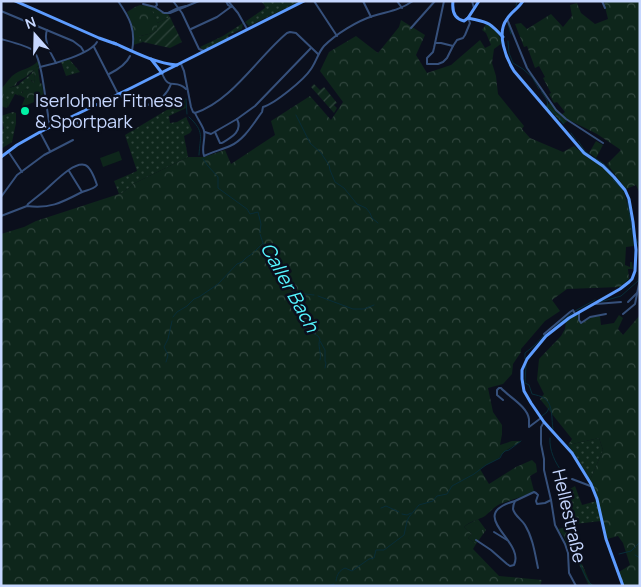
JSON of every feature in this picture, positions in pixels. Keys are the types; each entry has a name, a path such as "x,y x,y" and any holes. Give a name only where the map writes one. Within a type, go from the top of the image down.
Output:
{"main road":[{"path":"15,1 154,60 166,64 179,64"},
{"path":"1,157 40,132 304,1"},
{"path":"453,1 453,10 456,17 462,21 466,21 479,1"},
{"path":"523,1 507,19 503,28 507,60 514,71 584,153 604,166 626,192 638,250 632,279 626,285 575,313 546,336 529,355 524,364 522,379 524,391 529,400 544,422 570,450 593,488 606,539 623,586"},
{"path":"468,18 489,23 503,37"},
{"path":"149,58 162,72"},
{"path":"154,60 162,72"}],"street":[{"path":"118,1 130,20 133,39 132,51"},
{"path":"155,7 157,5 156,1"},
{"path":"173,1 199,49 198,54"},
{"path":"143,4 155,7 163,13 168,13 198,1"},
{"path":"227,1 228,5 232,7 247,29"},
{"path":"314,1 337,36"},
{"path":"363,1 371,17"},
{"path":"397,1 402,8"},
{"path":"263,107 286,93 305,76 318,54 344,30 371,17 402,8 413,1"},
{"path":"411,28 435,1"},
{"path":"444,1 435,40 436,43 433,52 427,58 427,64 438,64 447,58 457,40 463,38 470,23 468,18"},
{"path":"472,1 474,9"},
{"path":"602,1 605,8"},
{"path":"190,30 232,7"},
{"path":"1,12 73,41 81,46 84,52"},
{"path":"507,19 527,68 556,110 566,119 603,143"},
{"path":"47,30 46,39 56,63"},
{"path":"195,113 216,102 287,33 296,33 318,54"},
{"path":"1,39 34,52 40,67 50,127"},
{"path":"40,67 84,52 94,47 97,42"},
{"path":"436,43 453,46"},
{"path":"94,47 118,94 122,97"},
{"path":"205,132 211,134 237,119 259,101 311,48"},
{"path":"199,49 204,51"},
{"path":"109,74 123,66 130,56"},
{"path":"179,64 184,71 190,107 205,132 204,156 230,146 241,139 262,112 263,107 259,101"},
{"path":"162,72 166,82 182,85 187,91"},
{"path":"182,85 185,81"},
{"path":"137,104 144,100 149,105 157,102 166,94 171,84"},
{"path":"74,116 78,124"},
{"path":"215,132 220,143 222,143 238,130 237,119"},
{"path":"40,132 50,151"},
{"path":"1,197 17,175 50,151 73,140"},
{"path":"8,151 22,172"},
{"path":"1,216 27,206 55,205 96,187 96,183 87,166 79,165 69,170 27,206"},
{"path":"69,170 82,192"},
{"path":"623,314 635,304 640,279"},
{"path":"628,302 637,293"},
{"path":"592,304 621,302"},
{"path":"544,334 573,310 581,323 590,317 606,314"},
{"path":"503,400 497,395 499,388 502,388 524,410 528,416 529,428 541,418"},
{"name":"Hellestraße","path":"544,422 541,427 540,440 544,470 552,500 555,525 565,544 568,553 569,573 576,586"},
{"path":"572,479 593,488"},
{"path":"476,540 511,566 515,563 515,558 508,540 496,522 495,514 497,509 534,492 538,495 537,504 552,500"},
{"path":"516,501 513,507 514,511 524,523 534,546 538,568"},
{"path":"494,532 503,539 508,540"}],"green space":[{"path":"261,1 301,1 249,26 245,22 265,8"},
{"path":"607,1 640,1 640,194 636,185 626,189 607,164 621,150 597,134 569,120 563,124 546,106 551,102 561,115 565,112 557,102 554,103 543,78 545,77 539,66 535,68 527,46 524,47 515,24 521,23 527,29 551,14 563,27 572,16 570,5 577,3 581,13 595,24 608,19 604,3"},
{"path":"140,5 150,6 157,22 157,30 140,36 143,42 133,45 132,28 127,12"},
{"path":"150,6 168,14 170,17 157,23"},
{"path":"170,17 182,42 170,48 143,42 139,37 153,33 157,30 157,23"},
{"path":"401,20 425,35 416,55 427,73 451,65 480,40 485,48 491,45 486,33 482,30 487,23 498,33 502,43 494,49 492,63 498,94 524,126 522,129 530,138 563,152 574,146 598,163 612,176 624,192 629,211 634,246 626,247 625,265 630,267 630,262 632,262 633,269 628,269 629,279 620,287 567,289 552,300 560,311 545,321 521,349 513,364 512,374 503,384 488,388 493,412 502,425 500,445 512,441 521,441 499,458 480,469 489,484 516,467 532,460 536,464 537,472 530,476 534,491 500,504 485,516 464,527 472,534 468,538 476,544 473,549 499,576 542,580 540,586 1,586 1,234 122,193 135,183 188,157 204,157 225,150 231,164 275,135 271,121 310,96 331,120 343,102 320,71 329,52 356,36 378,53 399,27"},
{"path":"243,23 242,29 228,35 229,37 205,50 200,47 223,36"},
{"path":"69,59 80,72 66,76 61,62"},
{"path":"38,61 39,65 36,68 39,66 40,83 42,84 44,98 22,107 25,98 18,94 18,92 23,92 19,89 20,87 30,90 30,80 34,83 35,79 34,70 17,82 16,85 9,88 9,92 4,93 3,99 8,105 7,108 3,107 1,104 1,89 12,76"},
{"path":"34,70 35,79 34,83 31,80 30,90 22,89 22,93 18,94 20,96 15,94 8,107 7,102 3,99 4,93 9,88 19,85"},
{"path":"314,84 320,90 324,87 337,103 334,105 337,108 334,113 311,87"},
{"path":"185,99 186,108 169,116 170,123 177,122 186,117 192,130 184,136 188,157 135,183 119,194 114,181 137,171 125,135"},
{"path":"13,112 16,113 16,123 12,142 1,149 1,130 4,129 1,116"},
{"path":"596,141 603,145 596,158 589,153"},
{"path":"119,151 122,160 103,167 100,158"},
{"path":"578,313 580,323 590,317 600,316 601,325 614,323 619,315 623,318 618,329 623,335 640,315 640,586 623,586 619,572 630,565 623,543 618,536 607,539 590,480 603,450 599,438 568,445 572,439 540,399 544,394 537,380 539,359 561,336 565,329 566,321"},
{"path":"599,438 603,450 590,480 568,445"},
{"path":"575,486 582,505 597,501 601,521 575,524 572,520 568,499 570,489"},
{"path":"478,519 486,530 476,544 468,538 472,534 464,527"},
{"path":"571,526 572,547 580,559 590,583 596,586 589,586 578,562 570,553 564,537 558,529"}],"waterway":[{"path":"516,6 517,1"},
{"path":"508,24 511,34"},
{"path":"508,41 509,53 513,63 532,77 539,89"},
{"path":"541,91 547,100 548,107 564,124"},
{"name":"Caller Bach","path":"186,99 187,114"},
{"path":"296,115 310,143 321,153 329,165 335,182 344,188 357,204 366,208 372,218 378,223"},
{"name":"Caller Bach","path":"189,117 200,134 199,155"},
{"path":"571,133 576,140"},
{"path":"578,141 591,156"},
{"path":"594,158 605,165 614,175"},
{"name":"Caller Bach","path":"203,159 218,177 218,188 247,209 250,214 258,212 261,224 260,232"},
{"path":"613,178 624,191"},
{"path":"627,199 633,236"},
{"name":"Caller Bach","path":"260,234 274,262 307,314 313,333 320,339 320,360"},
{"path":"636,239 640,247 640,255"},
{"path":"255,251 263,243"},
{"path":"173,317 194,299 218,284 237,264 253,253"},
{"path":"600,302 621,296 638,281 640,275"},
{"path":"295,295 314,295"},
{"path":"318,296 353,309 364,309 374,305"},
{"path":"554,327 575,311 595,300"},
{"path":"166,362 168,355 164,347 172,321"},
{"path":"525,359 525,353 545,334"},
{"name":"Caller Bach","path":"320,341 325,350 325,368"},
{"path":"526,364 525,383 529,385 532,394 544,398 549,404 552,412 553,429"},
{"path":"542,416 549,408"},
{"path":"550,438 553,456 563,473"},
{"path":"336,581 337,576 343,569 352,571 369,559 374,558 376,550 384,550 404,535 407,521 419,505 433,501 437,496 447,494 452,486 500,458 505,451 521,441"},
{"path":"563,476 568,496 565,500 567,512 571,520 571,547 586,578 593,586"},
{"path":"381,508 386,506 399,512"},
{"path":"402,514 407,515 411,513"},
{"path":"619,554 631,551 640,542"},
{"path":"635,555 640,558"},
{"path":"326,586 334,584 334,586"}],"place":[{"name":"Iserlohner Fitness & Sportpark","path":"25,111"}]}
